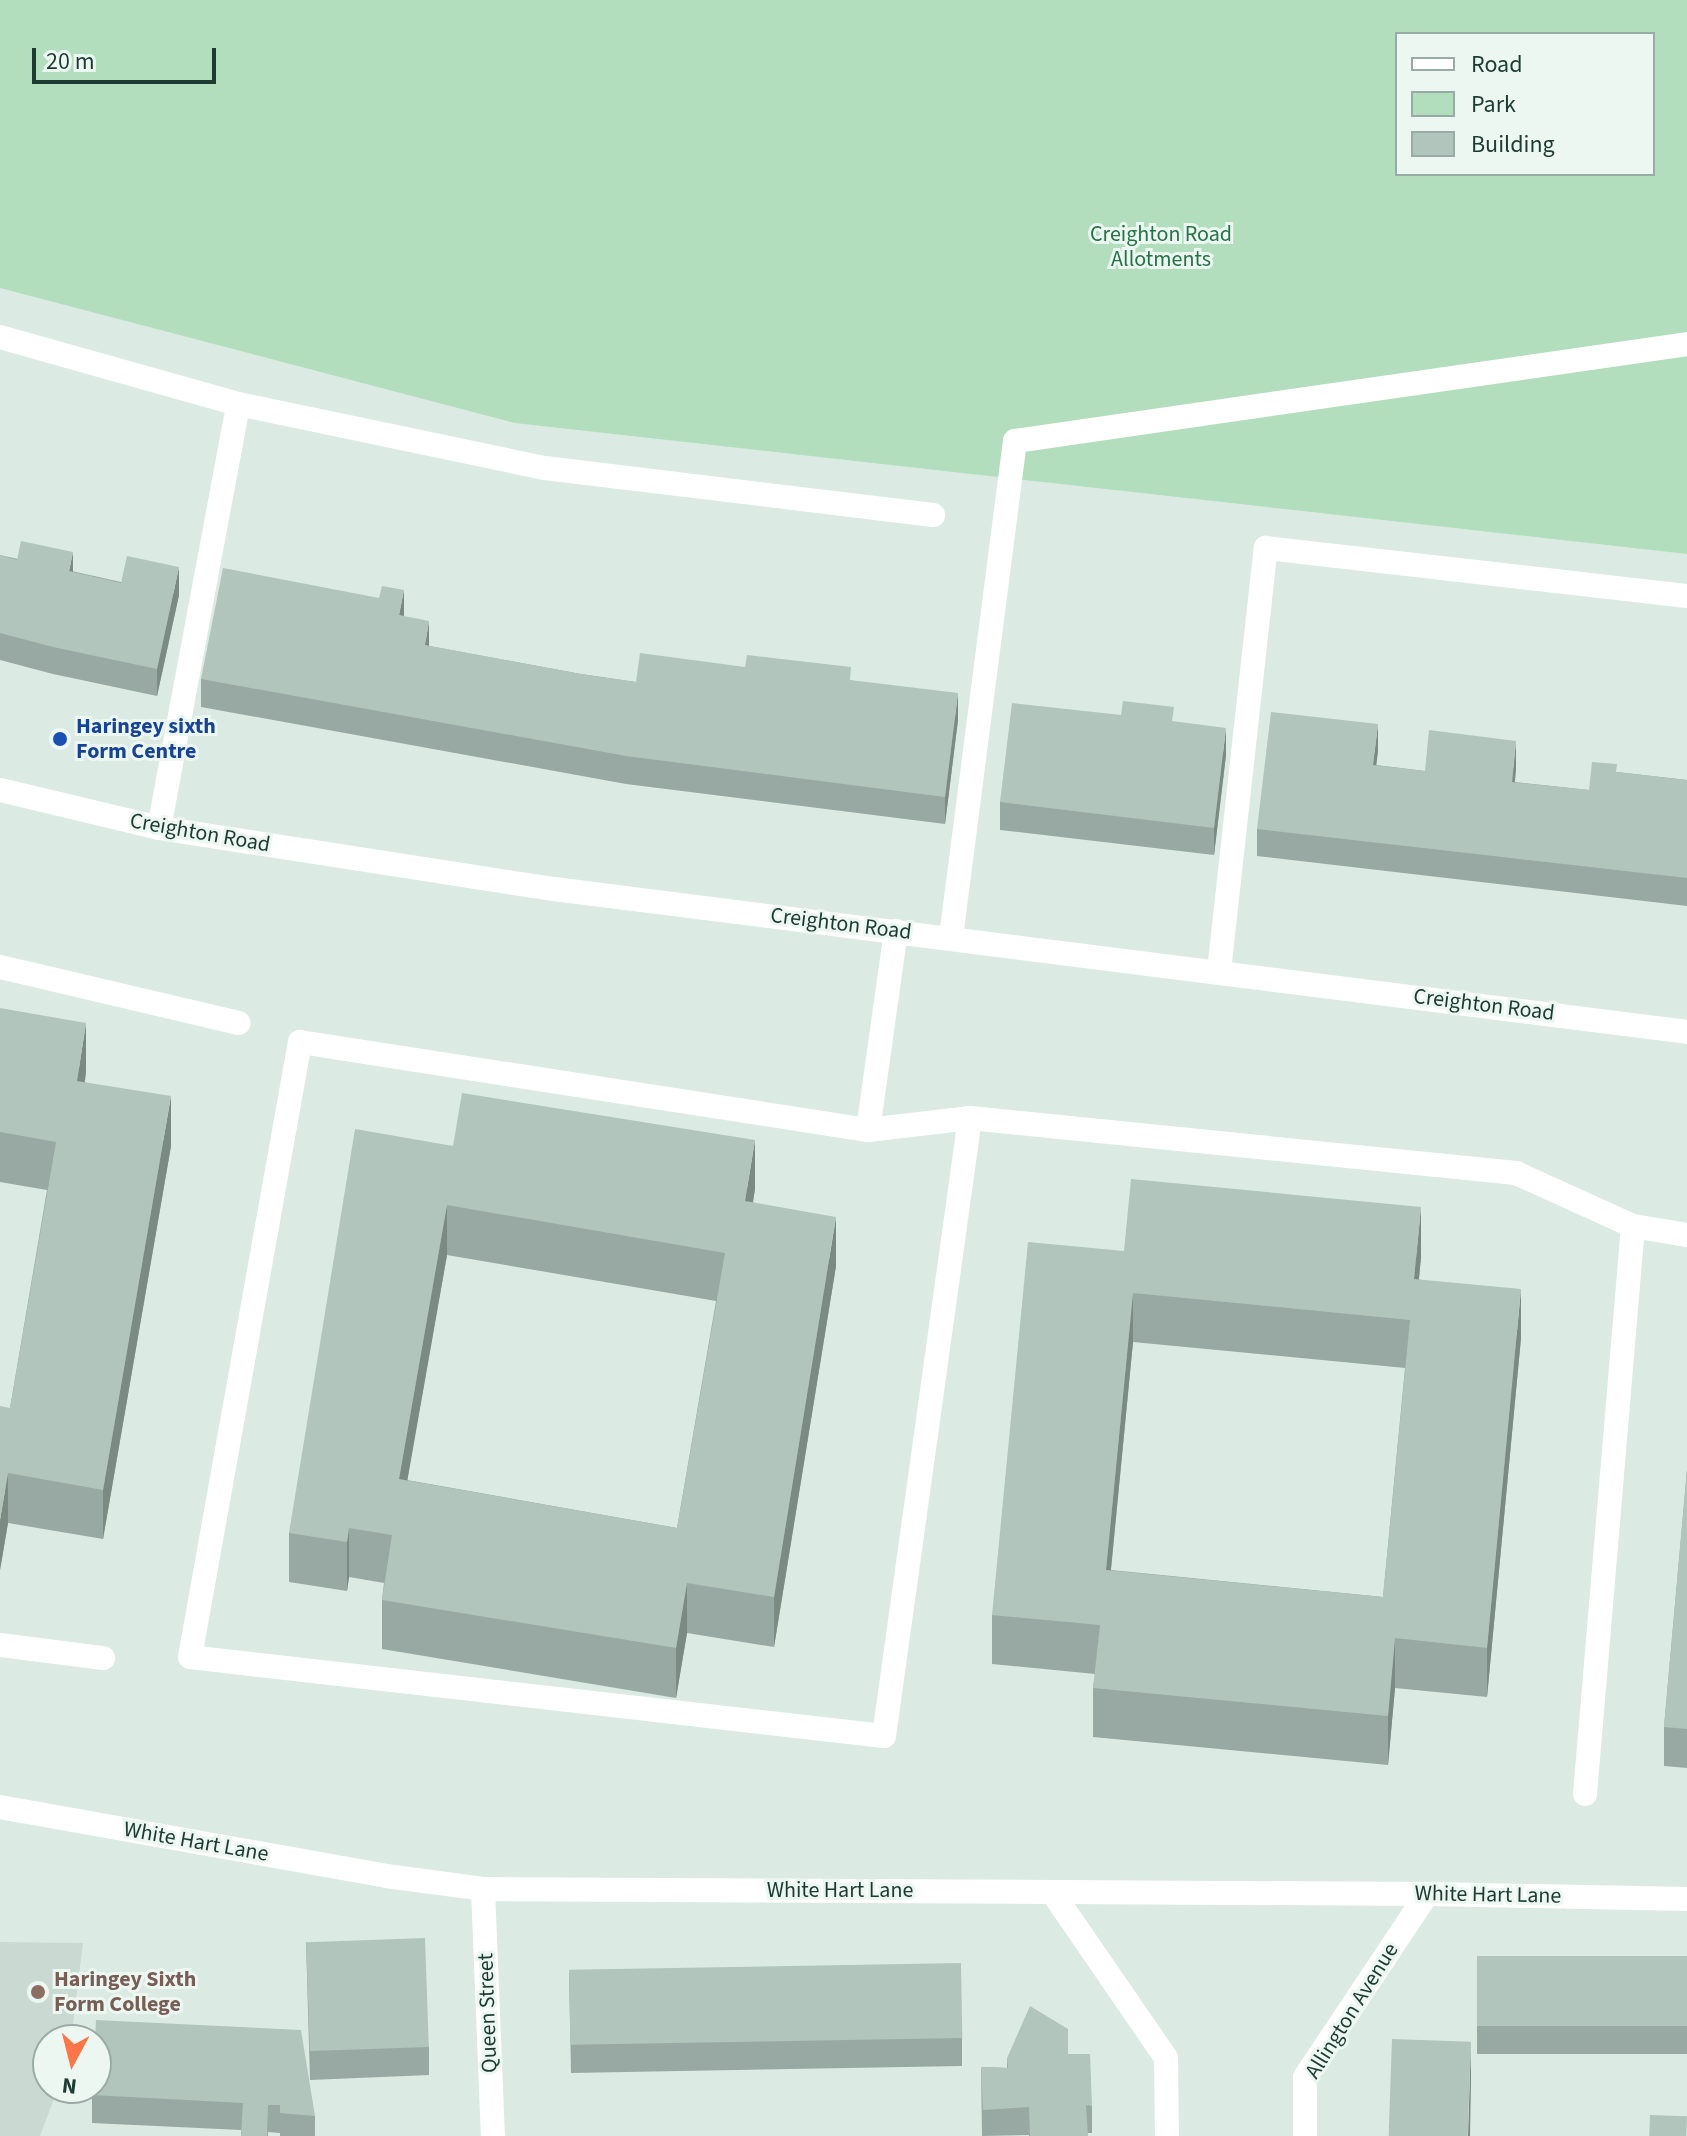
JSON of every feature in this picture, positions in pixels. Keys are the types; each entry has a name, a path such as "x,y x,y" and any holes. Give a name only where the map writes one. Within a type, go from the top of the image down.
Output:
{"street":[{"path":"0,337 238,404 545,468 933,515"},
{"path":"951,937 1015,441 1687,344"},
{"path":"159,828 238,404"},
{"path":"1219,971 1266,548 1687,596"},
{"name":"Creighton Road","path":"0,790 159,828 554,889 1687,1032"},
{"path":"868,1130 896,931"},
{"path":"0,967 239,1023"},
{"path":"970,1118 884,1736 190,1657 300,1042 868,1130 970,1118 1516,1173 1633,1226 1687,1235"},
{"path":"1585,1794 1633,1226"},
{"path":"0,1645 103,1658"},
{"name":"White Hart Lane","path":"0,1807 371,1874 483,1889 1427,1894 1687,1899"},
{"name":"Queen Street","path":"483,1889 493,2136"},
{"path":"1052,1892 1166,2058 1167,2136"},
{"name":"Allington Avenue","path":"1305,2136 1305,2077 1427,1894"}],"shaded area":[{"name":"Haringey Sixth Form College","path":"0,1942 83,1943 73,2024 32,2024 32,2104 52,2104 40,2136 0,2136"}],"green space":[{"name":"Creighton Road Allotments","path":"0,0 1687,0 1687,554 515,423 0,288"}],"building":[{"path":"21,541 73,552 69,571 121,583 127,556 179,567 157,669 0,633 0,555 17,560"},
{"path":"223,568 379,598 382,586 404,590 399,615 429,621 425,645 581,674 636,682 640,653 745,667 747,655 851,667 850,680 958,693 945,797 626,756 201,679"},
{"path":"1123,701 1174,707 1172,721 1226,728 1214,828 1000,802 1012,703 1121,715"},
{"path":"1271,712 1378,724 1373,765 1425,771 1429,730 1516,741 1512,782 1589,790 1592,762 1617,764 1616,772 1687,780 1687,878 1257,829"},
{"path":"0,1008 86,1023 77,1081 171,1096 103,1490 8,1473 0,1520 0,1406 10,1408 56,1142 0,1132"},
{"path":"462,1093 755,1140 745,1201 836,1217 774,1597 687,1583 676,1648 382,1600 392,1535 349,1528 347,1542 289,1533 355,1129 453,1146","holes":["447,1205 725,1253 677,1528 399,1479"]},
{"path":"1131,1179 1421,1207 1414,1279 1521,1289 1487,1648 1395,1638 1388,1716 1093,1688 1100,1625 992,1615 1028,1242 1124,1251","holes":["1133,1293 1410,1320 1383,1597 1106,1570"]},
{"path":"1687,1470 1687,1729 1664,1727"},
{"path":"425,1938 429,2047 310,2051 306,1942"},
{"path":"1477,1956 1687,1956 1687,2026 1477,2026"},
{"path":"961,1963 962,2038 570,2045 569,1970"},
{"path":"1030,2006 1068,2029 1068,2054 1090,2054 1092,2106 1086,2105 1088,2136 1030,2136 1029,2107 983,2110 981,2067 1008,2068 1007,2058"},
{"path":"96,2020 301,2030 315,2116 280,2113 280,2105 268,2105 267,2136 241,2136 243,2103 112,2096 112,2024 96,2024"},
{"path":"1392,2039 1471,2042 1468,2136 1389,2136"},
{"path":"1650,2115 1687,2116 1686,2136 1649,2136"}],"place":[{"name":"Haringey sixth Form Centre","path":"60,739"},
{"name":"Haringey Sixth Form College","path":"38,1992"}]}
